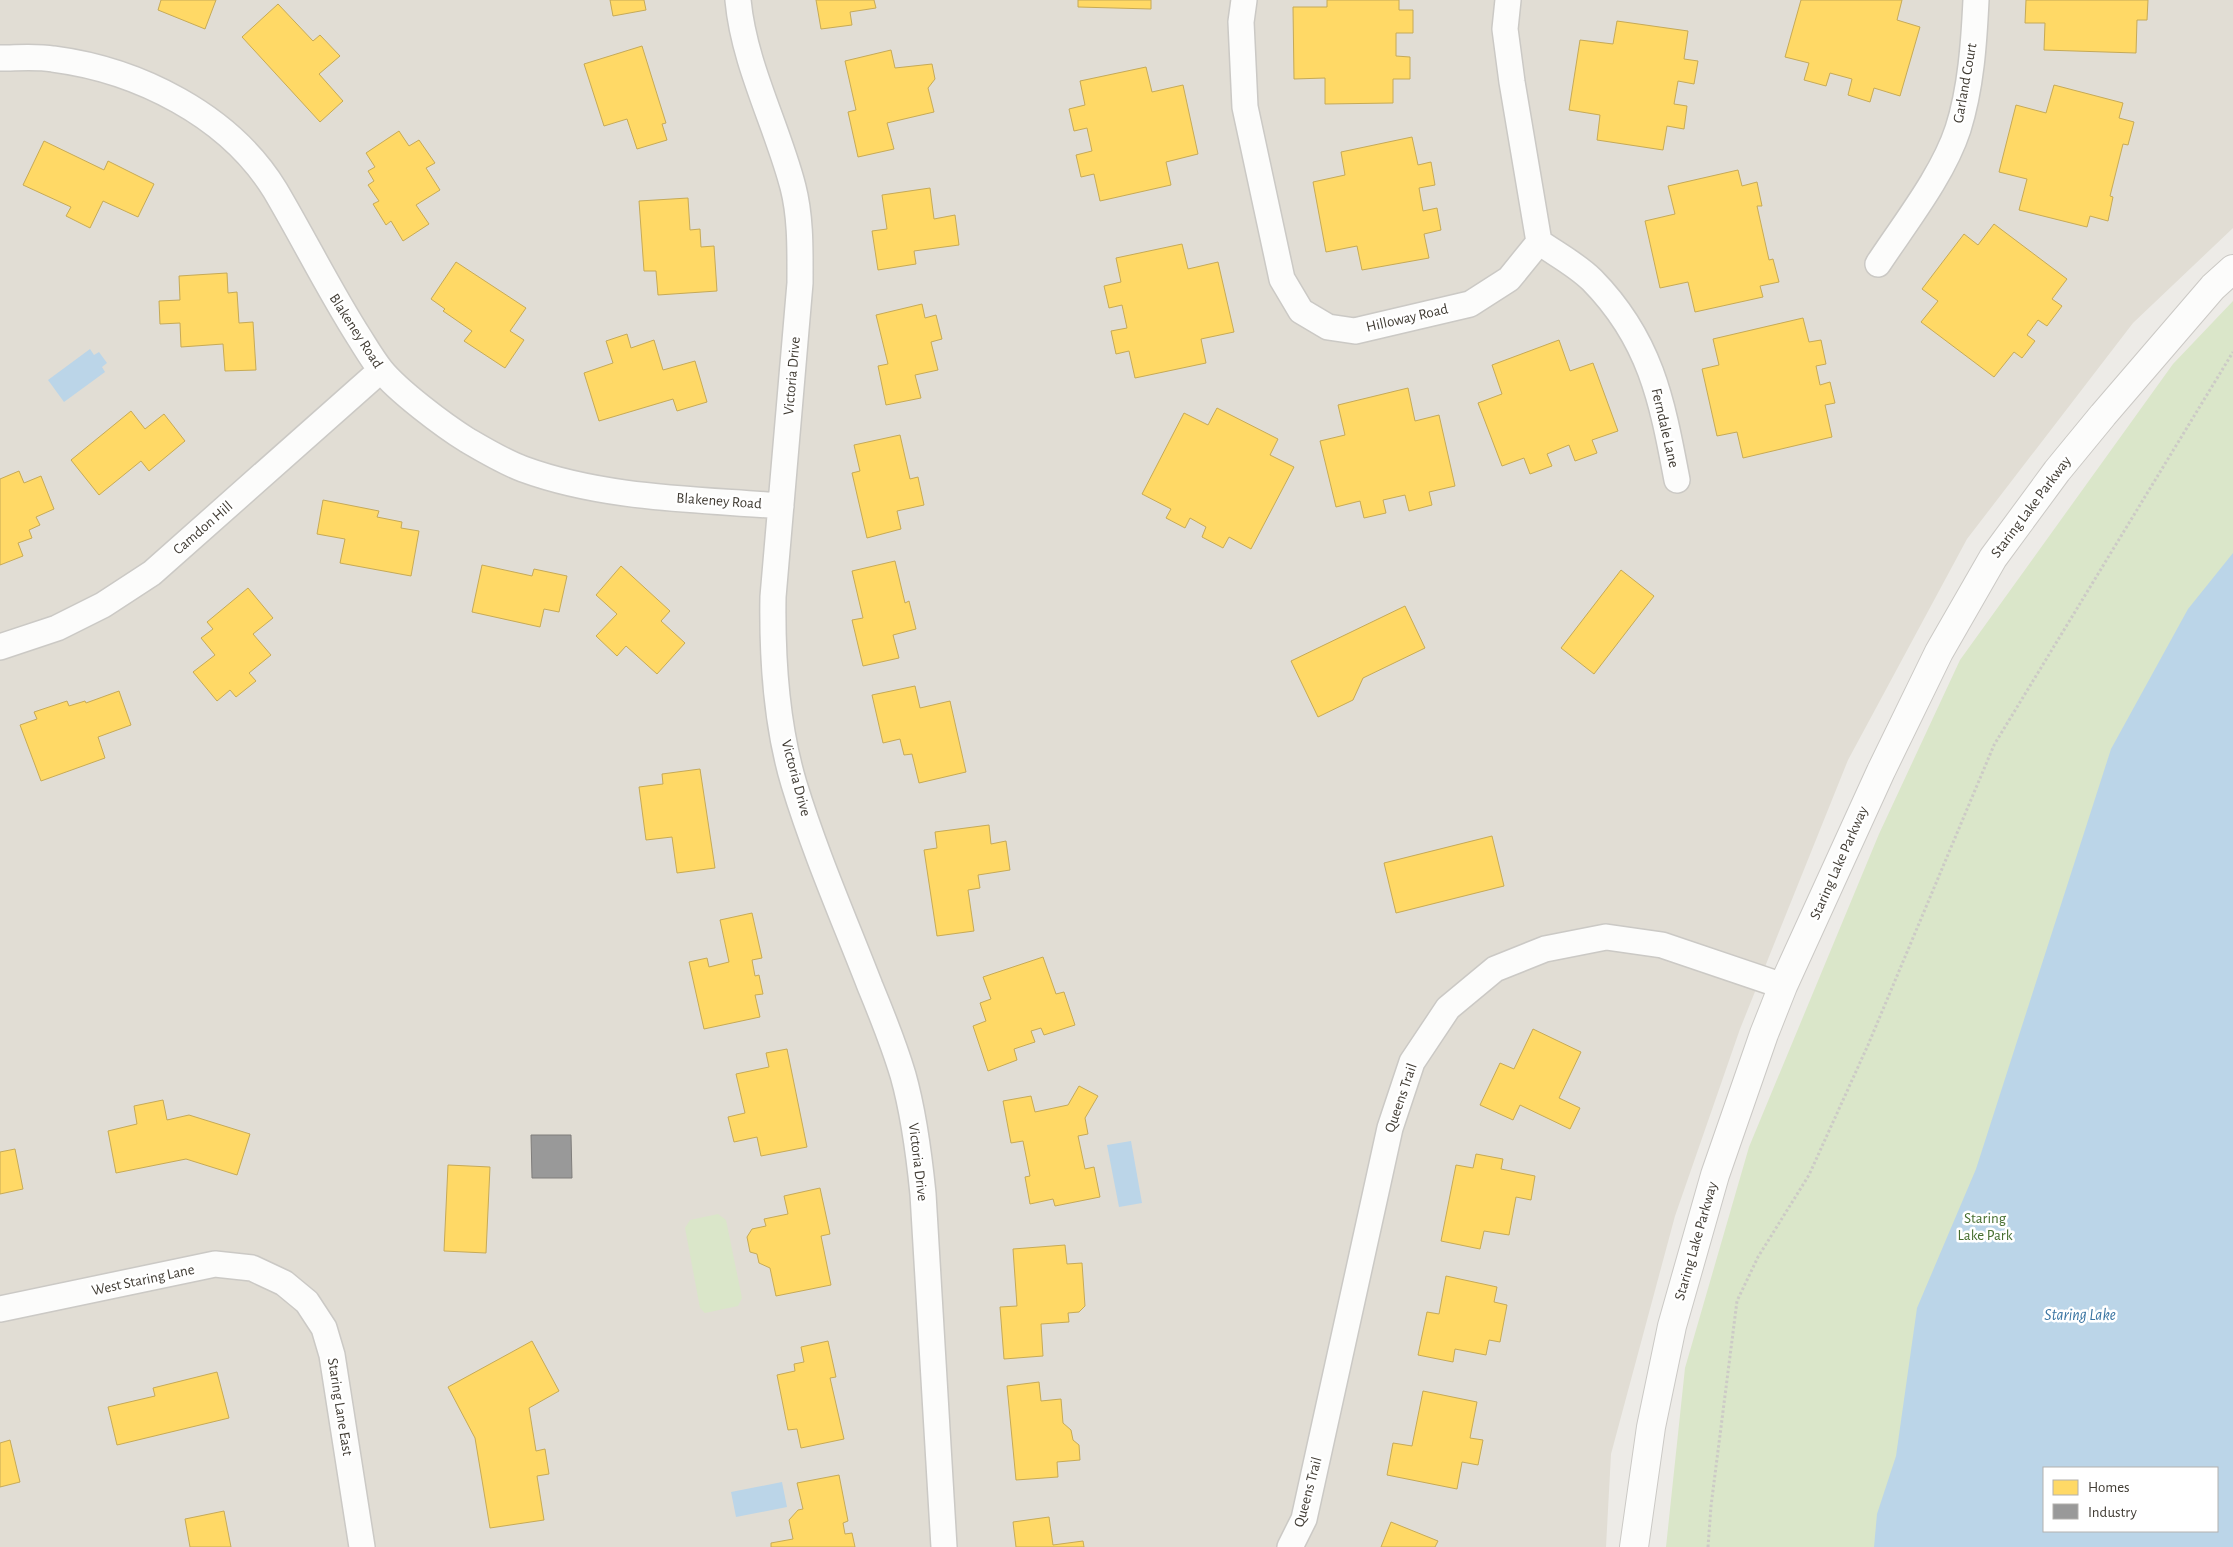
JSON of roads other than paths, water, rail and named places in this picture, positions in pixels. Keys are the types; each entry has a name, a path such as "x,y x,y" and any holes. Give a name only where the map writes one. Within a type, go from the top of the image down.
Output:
{"street":[{"name":"Victoria Drive","path":"738,0 740,18 757,83 793,189 800,240 800,283 773,597 772,649 778,703 794,782 813,841 903,1075 917,1136 923,1194 944,1547"},
{"name":"Hilloway Road","path":"1244,0 1241,22 1245,106 1282,279 1301,311 1328,327 1355,330 1470,304 1509,279 1539,242"},
{"path":"1508,0 1505,29 1539,242"},
{"name":"Garland Court","path":"1878,264 1932,183 1958,129 1969,76 1976,0"},
{"name":"Blakeney Road","path":"0,58 52,58 108,69 161,91 208,119 248,154 274,188 337,302 381,370 420,406 466,439 521,468 580,486 642,495 781,506"},
{"name":"Ferndale Lane","path":"1539,242 1591,279 1621,314 1645,356 1662,404 1677,480"},
{"name":"Staring Lake Parkway","path":"1634,1547 1651,1427 1672,1326 1714,1175 1783,986 1881,771 1940,652 1993,558 2057,471 2108,409 2213,287 2233,269"},
{"name":"Camdon Hill","path":"0,647 57,628 103,605 152,573 381,370"},
{"name":"Queens Trail","path":"1290,1547 1304,1519 1390,1128 1412,1062 1448,1008 1496,969 1544,949 1606,937 1662,945 1783,986"},
{"name":"West Staring Lane","path":"0,1309 215,1264 252,1268 284,1282"},
{"name":"Staring Lane East","path":"284,1282 308,1302 324,1328 332,1355 362,1547"}],"water":[{"path":"90,349 94,355 99,352 107,363 102,367 105,372 64,402 48,380"},
{"name":"Staring Lake","path":"2233,553 2233,1547 1874,1547 1877,1514 1896,1456 1917,1308 1976,1169 2111,749 2188,609"},
{"path":"1131,1141 1142,1203 1119,1207 1107,1145"},
{"path":"782,1482 787,1507 736,1517 731,1492"}],"park label":[{"name":"Staring Lake Park","path":"1985,1226"}]}
